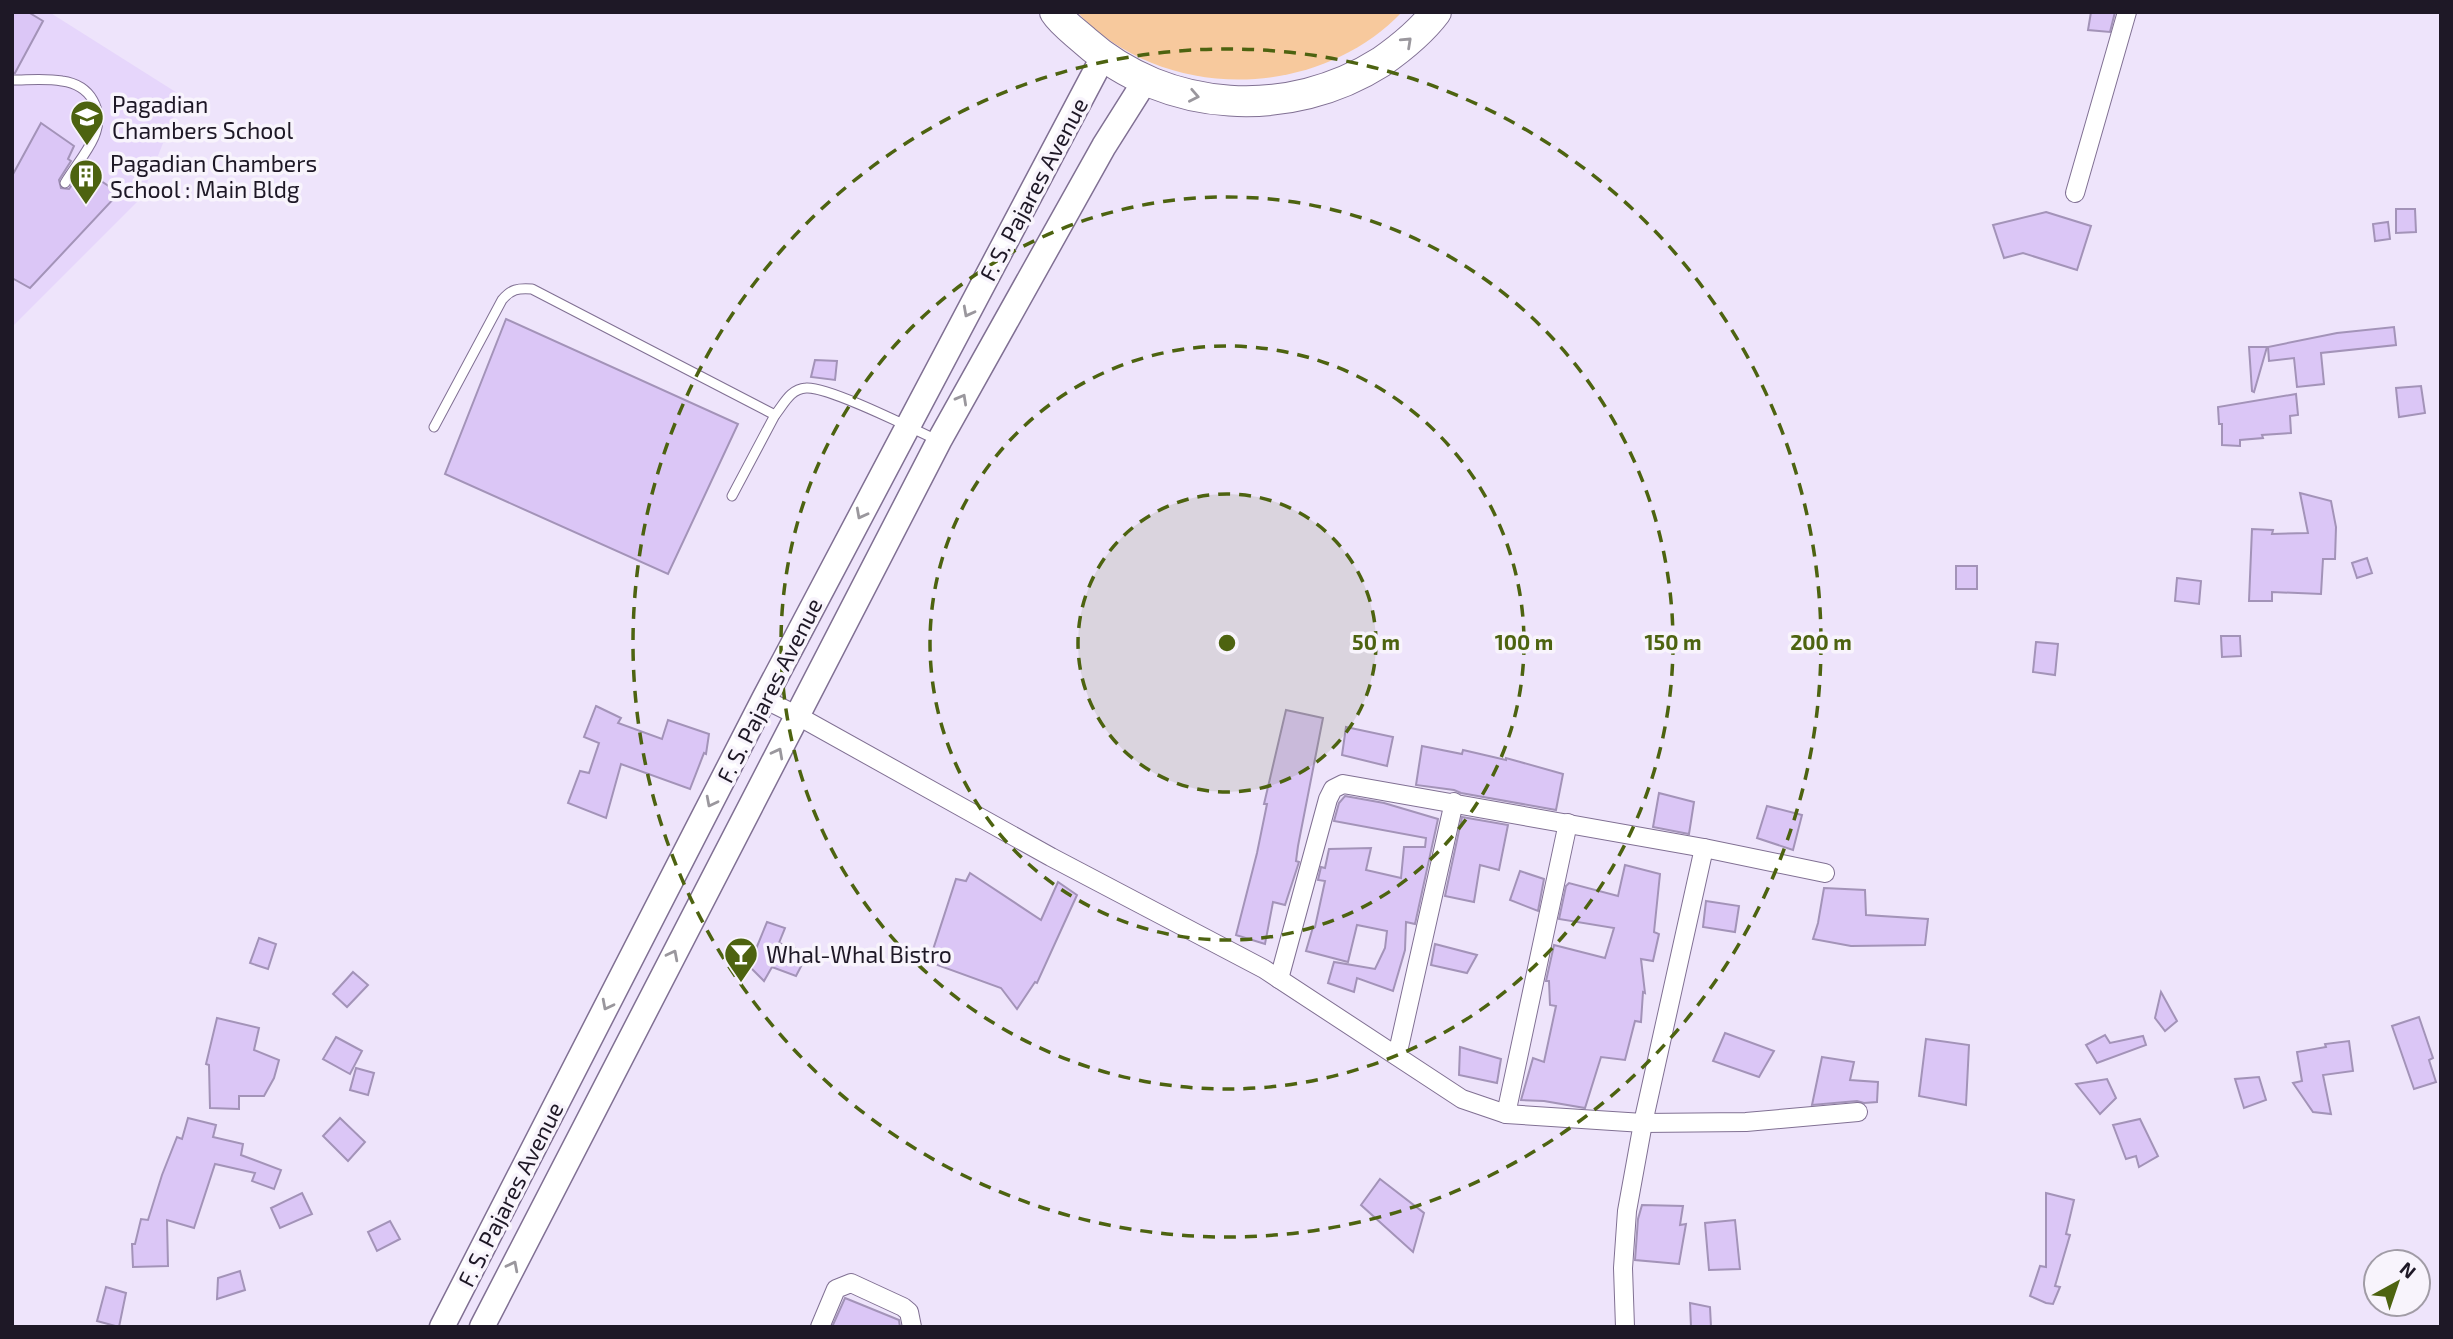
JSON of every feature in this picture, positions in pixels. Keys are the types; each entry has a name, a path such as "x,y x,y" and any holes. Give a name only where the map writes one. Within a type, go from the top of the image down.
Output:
{"highway":[{"path":"1055,12 1103,57 1144,81 1187,96 1231,102 1276,101 1320,91 1361,74 1399,50 1436,12"}],"main road":[{"name":"F. S. Pajares Avenue","path":"442,1327 764,699 1103,57"},
{"name":"F. S. Pajares Avenue","path":"482,1327 939,441 1104,146 1144,81"},
{"path":"664,893 697,909"}],"street":[{"path":"2075,193 2127,12"},
{"path":"764,699 1279,979 1462,1099 1506,1114 1643,1123 1745,1122 1858,1112"},
{"path":"1279,979 1328,799 1333,789 1343,784 1704,848 1825,873"},
{"path":"1397,1056 1454,802"},
{"path":"1506,1114 1568,823"},
{"path":"1625,1327 1623,1268 1627,1212 1643,1123 1704,848"},
{"path":"820,1327 835,1289 851,1283 903,1307 909,1312 912,1327"}],"lane":[{"path":"12,80 62,80 76,85 88,94 98,107 99,119 93,138 65,183"},
{"path":"434,427 502,300 509,292 519,288 532,289 775,415"},
{"path":"732,496 775,415 790,393 804,387 817,389 939,441"}],"shaded area":[{"name":"Pagadian Chambers School","path":"12,12 49,12 182,96 141,198 12,327"},
{"path":"1077,12 1402,12 1367,41 1327,62 1284,75 1240,79 1195,75 1152,63 1112,42"}],"building":[{"path":"12,12 28,12 43,21 15,73 12,73"},
{"path":"2091,12 2115,12 2110,32 2088,30"},
{"name":"Pagadian Chambers School : Main Bldg","path":"41,123 74,146 68,159 71,161 59,180 61,188 69,189 83,169 119,193 30,288 12,278 12,176"},
{"path":"2396,209 2415,209 2416,232 2396,233"},
{"path":"2046,212 2091,226 2077,270 2023,253 2004,258 1993,225"},
{"path":"2388,222 2390,239 2375,241 2373,224"},
{"path":"506,319 738,424 668,574 445,474"},
{"path":"2394,327 2396,345 2321,353 2324,384 2297,387 2294,358 2269,361 2268,347 2337,333"},
{"path":"2249,347 2267,347 2254,392 2252,391"},
{"path":"815,360 837,361 835,380 811,377"},
{"path":"2421,386 2425,413 2399,417 2396,388"},
{"path":"2296,394 2298,415 2290,416 2291,433 2240,440 2240,446 2222,445 2222,424 2219,424 2218,407"},
{"path":"2300,493 2331,501 2336,527 2335,559 2323,559 2321,594 2272,592 2272,601 2249,601 2252,529 2273,530 2272,534 2308,533"},
{"path":"2367,558 2372,573 2357,578 2352,563"},
{"path":"1956,566 1977,566 1977,589 1956,589"},
{"path":"2177,578 2201,581 2199,604 2175,601"},
{"path":"2221,636 2240,636 2241,656 2222,657"},
{"path":"2036,642 2058,644 2055,675 2033,672"},
{"path":"596,706 621,718 618,723 662,739 668,720 709,734 706,754 704,753 690,789 621,764 606,818 568,803 580,771 589,773 599,743 584,737"},
{"path":"1286,710 1323,718 1298,846 1296,861 1299,862 1285,905 1273,902 1265,944 1236,935 1257,853 1267,804 1264,804"},
{"path":"1346,727 1393,737 1387,766 1342,755"},
{"path":"1422,746 1462,754 1463,750 1506,758 1563,774 1556,810 1416,785"},
{"path":"1659,793 1694,802 1689,834 1653,827"},
{"path":"1345,796 1384,803 1438,819 1415,924 1406,922 1405,950 1393,991 1357,978 1354,992 1328,983 1334,962 1375,969 1385,948 1387,931 1357,925 1348,962 1306,951 1315,927 1325,881 1318,880 1321,867 1325,868 1329,849 1371,848 1366,870 1401,878 1404,847 1425,847 1426,838 1334,821 1339,803"},
{"path":"1767,806 1802,815 1793,850 1757,838"},
{"path":"1462,817 1508,825 1499,870 1480,865 1474,902 1445,896"},
{"path":"1625,865 1660,874 1654,932 1659,934 1653,961 1641,959 1645,993 1643,992 1641,1022 1635,1021 1625,1060 1601,1057 1585,1108 1521,1100 1533,1058 1544,1062 1556,1006 1550,1005 1549,981 1546,981 1554,945 1605,958 1614,928 1559,919 1566,886 1569,883 1618,896"},
{"path":"1520,871 1544,879 1538,911 1510,900"},
{"path":"970,873 1041,920 1058,882 1077,895 1037,983 1035,982 1017,1009 1001,988 929,962 956,879 966,881"},
{"path":"1824,888 1865,890 1866,915 1928,919 1925,945 1851,946 1813,939"},
{"path":"1706,901 1739,906 1735,932 1703,927"},
{"path":"767,922 785,928 779,943 808,953 796,976 772,967 764,981 749,966"},
{"path":"259,938 276,944 268,969 250,963"},
{"path":"1435,944 1477,955 1467,973 1431,965"},
{"path":"353,972 368,985 347,1007 333,994"},
{"path":"2161,992 2177,1021 2165,1031 2155,1018"},
{"path":"2419,1017 2433,1058 2429,1060 2436,1082 2414,1089 2392,1026"},
{"path":"217,1018 259,1028 254,1050 279,1060 274,1078 264,1096 239,1096 239,1109 210,1108 209,1065 206,1064"},
{"path":"1725,1033 1774,1051 1759,1077 1713,1061"},
{"path":"2105,1035 2110,1043 2143,1036 2146,1045 2097,1063 2086,1045"},
{"path":"336,1037 362,1051 350,1074 323,1059"},
{"path":"1926,1039 1969,1045 1966,1105 1919,1096"},
{"path":"2349,1041 2353,1071 2323,1075 2331,1114 2313,1112 2293,1083 2302,1081 2297,1052"},
{"path":"1460,1047 1501,1059 1497,1083 1459,1075"},
{"path":"1822,1057 1854,1062 1850,1080 1878,1082 1877,1102 1812,1105"},
{"path":"356,1068 374,1073 368,1095 350,1090"},
{"path":"2259,1077 2266,1100 2244,1108 2235,1079"},
{"path":"2107,1079 2116,1098 2100,1114 2076,1084"},
{"path":"188,1118 216,1125 213,1137 243,1144 241,1155 281,1170 274,1189 252,1181 255,1173 215,1164 194,1228 167,1220 168,1266 133,1267 132,1244 135,1244 141,1219 148,1220 162,1175 177,1137 182,1139"},
{"path":"340,1118 365,1142 348,1161 323,1136"},
{"path":"2140,1119 2158,1156 2139,1167 2136,1156 2126,1159 2113,1125"},
{"path":"1380,1179 1424,1213 1413,1252 1361,1205"},
{"path":"302,1193 312,1214 280,1228 271,1208"},
{"path":"2046,1193 2074,1200 2066,1234 2070,1235 2055,1286 2060,1287 2053,1304 2030,1296 2040,1266 2046,1267"},
{"path":"1642,1205 1683,1206 1680,1225 1686,1224 1679,1264 1635,1260 1638,1219"},
{"path":"1735,1220 1740,1269 1709,1270 1705,1223"},
{"path":"390,1221 400,1239 377,1251 368,1232"},
{"path":"240,1271 245,1290 217,1299 218,1278"},
{"path":"106,1287 126,1293 119,1327 97,1321"},
{"path":"845,1298 899,1320 900,1327 832,1327"},
{"path":"1690,1303 1710,1307 1711,1327 1691,1327"}],"place":[{"name":"Pagadian Chambers School","path":"87,147"},
{"name":"Pagadian Chambers School : Main Bldg","path":"86,206"},
{"name":"Whal-Whal Bistro","path":"741,984"}]}
